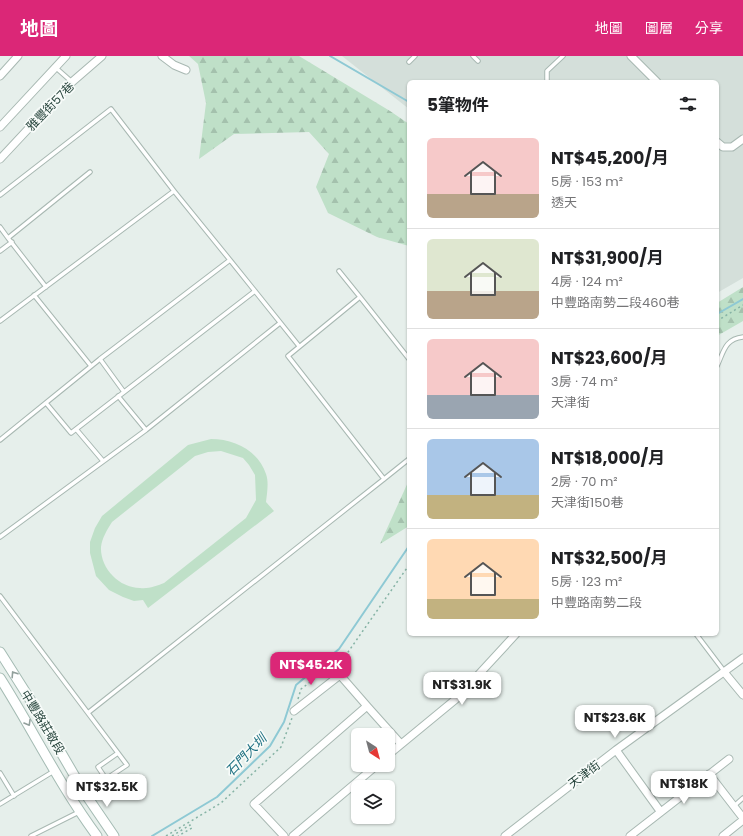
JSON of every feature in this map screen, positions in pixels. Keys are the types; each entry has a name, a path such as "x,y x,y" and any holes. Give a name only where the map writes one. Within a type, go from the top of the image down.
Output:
{"main road":[{"name":"中豐路莊敬段","path":"0,652 31,701 84,792 114,836"},
{"name":"中豐路莊敬段","path":"0,678 54,771 97,836"}],"street":[{"path":"0,76 18,56"},
{"path":"0,127 66,56"},
{"name":"雅豐街57巷","path":"0,159 72,82 102,56"},
{"path":"162,56 174,65 186,70"},
{"path":"631,56 655,80"},
{"path":"719,144 723,148 732,147 743,138"},
{"path":"395,749 456,699 514,636"},
{"name":"天津街","path":"504,836 616,750 743,658"},
{"path":"724,672 743,695"},
{"path":"294,711 340,675 401,744"},
{"path":"284,836 254,804 367,706"},
{"path":"616,750 660,811"},
{"path":"630,836 660,811 729,760"},
{"path":"293,836 369,772"},
{"path":"709,774 743,819 723,836"}],"lane":[{"path":"409,62 415,56"},
{"path":"473,56 478,61"},
{"path":"547,80 547,71 562,56"},
{"path":"55,68 72,82"},
{"path":"0,195 112,109 174,191 299,346"},
{"path":"8,238 90,172"},
{"path":"0,321 174,191"},
{"path":"0,227 46,287"},
{"path":"0,251 12,242"},
{"path":"0,440 91,366 230,260"},
{"path":"339,271 407,356"},
{"path":"46,403 70,433 255,292"},
{"path":"34,295 91,366"},
{"path":"360,297 288,356 384,479"},
{"path":"0,537 146,430 280,323"},
{"path":"719,362 727,344 732,339 743,337"},
{"path":"100,359 124,392"},
{"path":"118,396 146,430"},
{"path":"76,429 103,461"},
{"path":"88,712 407,461"},
{"path":"0,596 88,712 127,765 106,779 98,768 118,753"},
{"path":"697,636 724,672"},
{"path":"0,804 54,771"},
{"path":"0,773 14,796"},
{"path":"734,806 743,798"},
{"path":"31,836 80,812"}],"path":[{"path":"719,320 743,305"},
{"path":"172,836 190,825 192,828 178,836"}],"shaded area":[{"path":"342,56 743,56 743,278 719,292 719,80 407,80 407,107"}],"green space":[{"path":"189,56 299,56 407,123 407,245 377,237 328,213 316,187 329,154 309,132 234,134 199,159 206,103 198,64"},
{"path":"743,287 743,321 719,335 719,302"},
{"path":"211,439 220,440 236,444 251,452 257,458 266,474 268,484 266,502 274,511 148,608 143,600 134,601 109,590 96,576 90,553 90,542 95,528 102,516 188,445","holes":["221,451 243,458 255,475 256,500 246,518 164,583 146,588 132,587 118,581 112,575 104,562 101,547 104,537 112,522 195,456 208,452"]},
{"path":"407,484 407,527 380,544"}],"waterway":[{"path":"330,56 407,101"},
{"name":"石門大圳","path":"719,313 743,299"},
{"name":"石門大圳","path":"152,836 217,797 270,746 284,722 296,685 339,649 407,549"}]}
